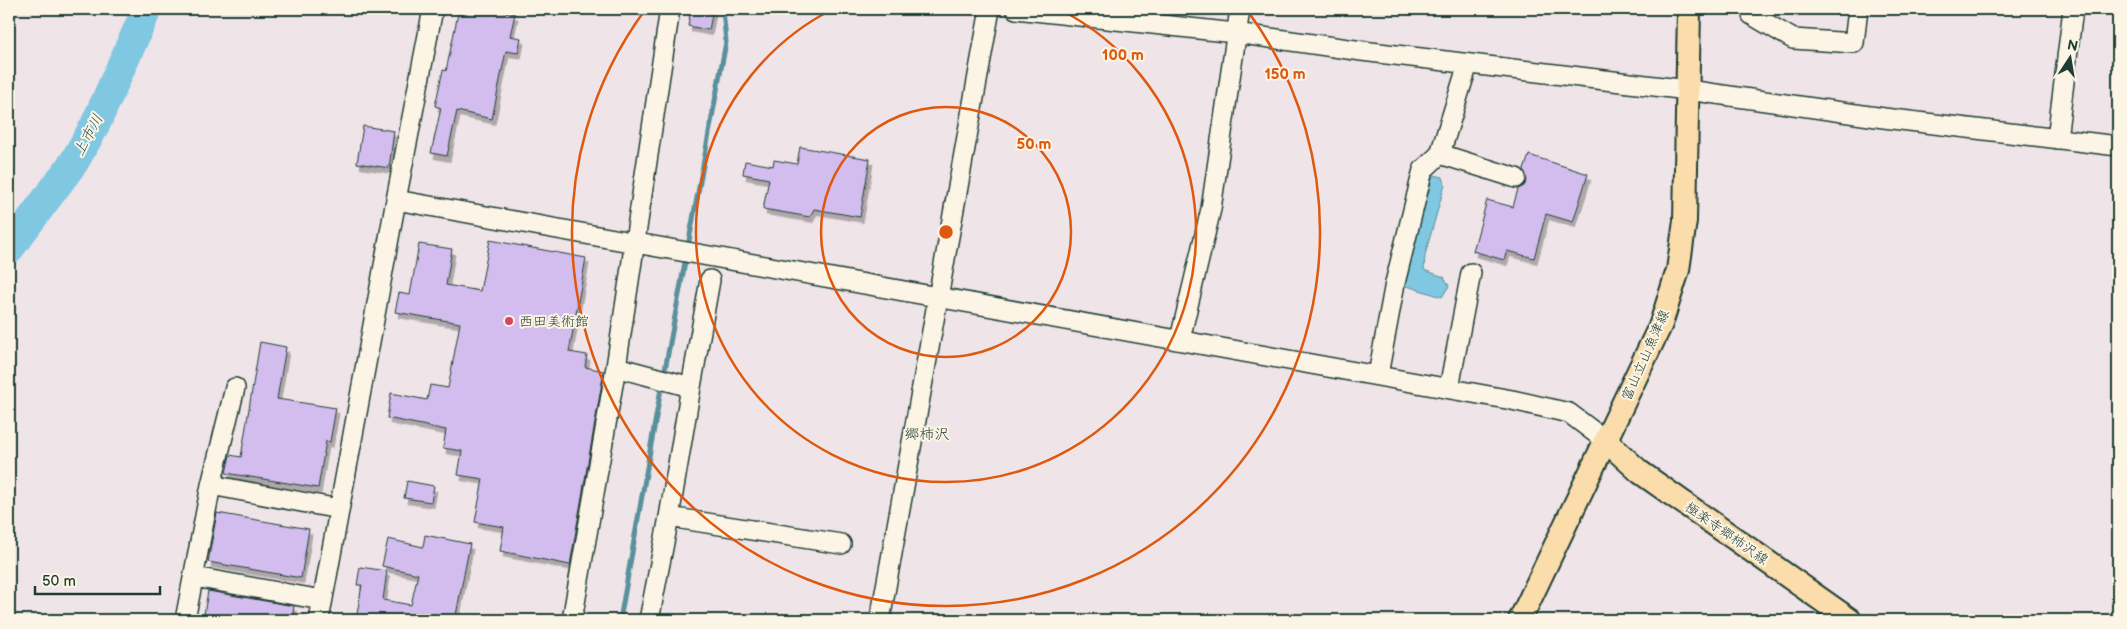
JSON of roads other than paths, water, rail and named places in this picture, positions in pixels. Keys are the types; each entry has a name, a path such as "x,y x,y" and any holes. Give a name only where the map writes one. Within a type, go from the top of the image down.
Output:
{"main road":[{"name":"富山立山魚津線","path":"1520,620 1661,324 1678,270 1685,221 1689,9"},
{"name":"極楽寺郷柿沢線","path":"1606,441 1640,472 1850,620"}],"street":[{"path":"319,620 433,9"},
{"path":"572,620 616,367 670,9"},
{"path":"880,620 990,9"},
{"path":"1016,9 1235,33 2118,146"},
{"path":"1180,339 1211,209 1235,33 1240,9"},
{"path":"1752,9 1752,14 1793,39 1854,43 1858,9"},
{"path":"2057,139 2073,9"},
{"path":"1378,375 1395,283 1423,170 1440,154 1468,64"},
{"path":"1440,154 1516,178"},
{"path":"396,200 1449,388 1569,413 1606,441"},
{"path":"1449,388 1471,273"},
{"path":"649,620 710,280"},
{"path":"616,367 691,387"},
{"path":"185,620 212,485 235,388"},
{"path":"212,485 339,509"},
{"path":"669,517 841,544"},
{"path":"194,576 322,600"}],"water":[{"path":"1429,174 1443,177 1445,184 1425,255 1424,270 1444,277 1449,286 1442,297 1400,284"}],"waterway":[{"name":"上市川","path":"9,249 74,162 95,125 147,9"},
{"path":"664,375 726,42 723,9"},
{"path":"620,620 662,383"}],"place":[{"name":"西田美術館","path":"509,321"}],"district":[{"name":"郷柿沢","path":"927,434"}]}
